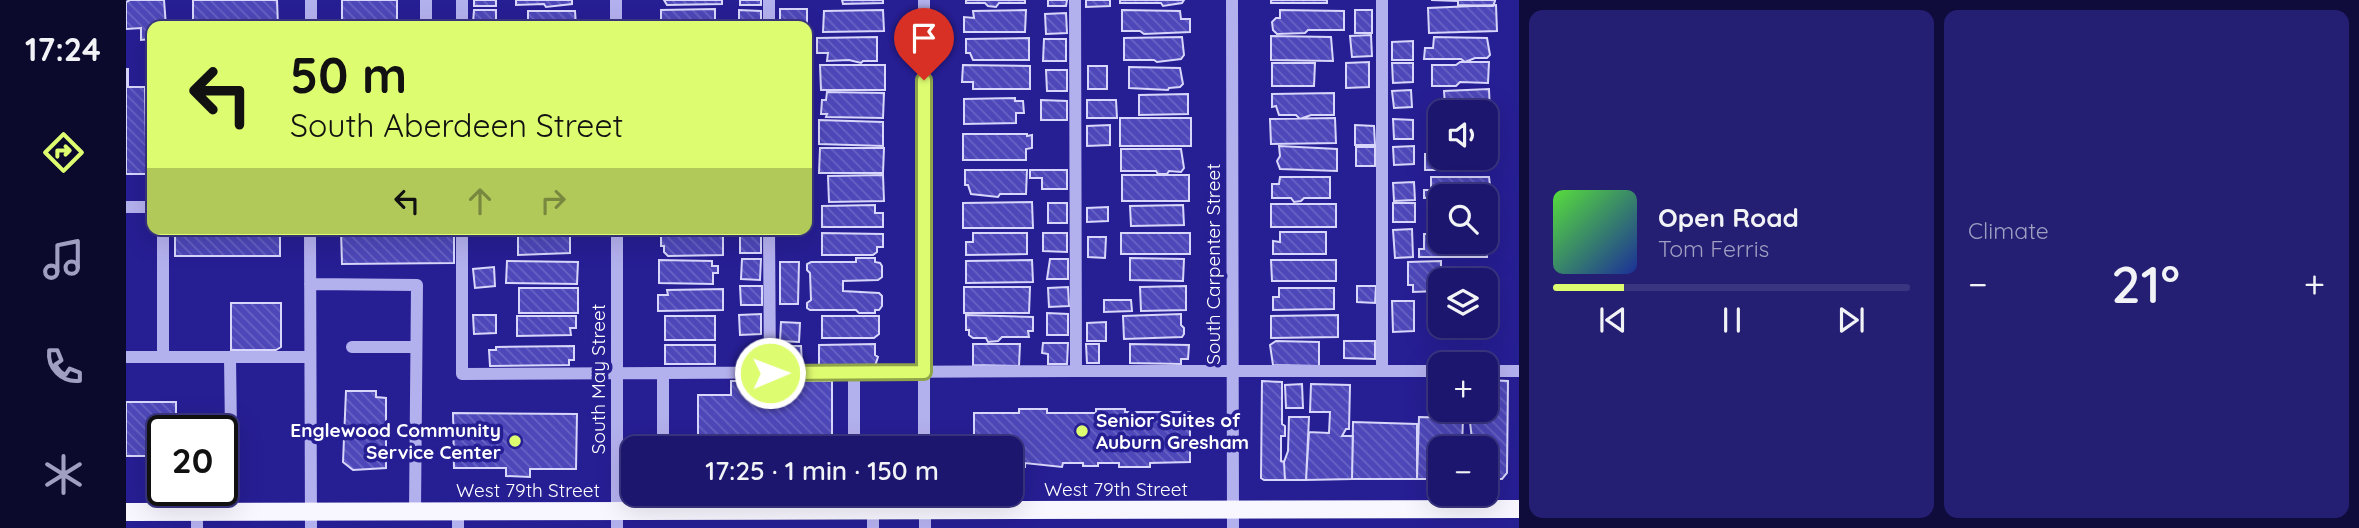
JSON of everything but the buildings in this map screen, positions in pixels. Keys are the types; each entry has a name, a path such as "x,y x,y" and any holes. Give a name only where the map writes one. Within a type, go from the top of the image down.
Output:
{"main road":[{"name":"West 79th Street","path":"126,512 197,520 310,520 415,511 458,520 873,519 925,511 1233,519 1519,509"}],"street":[{"path":"311,0 311,21"},
{"path":"425,21 426,0"},
{"path":"462,0 462,21"},
{"path":"616,0 616,21"},
{"path":"769,0 769,21"},
{"path":"924,0 925,436"},
{"path":"1075,0 1076,371"},
{"name":"South Carpenter Street","path":"1232,0 1233,519"},
{"path":"1382,0 1382,371"},
{"path":"126,207 147,207"},
{"path":"163,235 163,357"},
{"path":"310,235 310,520"},
{"path":"462,235 462,374 1428,371"},
{"name":"South May Street","path":"617,235 617,520"},
{"path":"769,235 770,373"},
{"path":"310,284 417,285 415,511"},
{"path":"352,346 416,347"},
{"path":"126,357 310,357"},
{"path":"230,357 231,415"},
{"path":"1498,371 1519,371"},
{"path":"854,372 854,436"},
{"path":"663,375 663,436"}],"place":[{"name":"Senior Suites of Auburn Gresham","path":"1082,431"},
{"name":"Englewood Community Service Center","path":"515,441"}],"route":[{"path":"770,373 924,372 924,80"}]}
